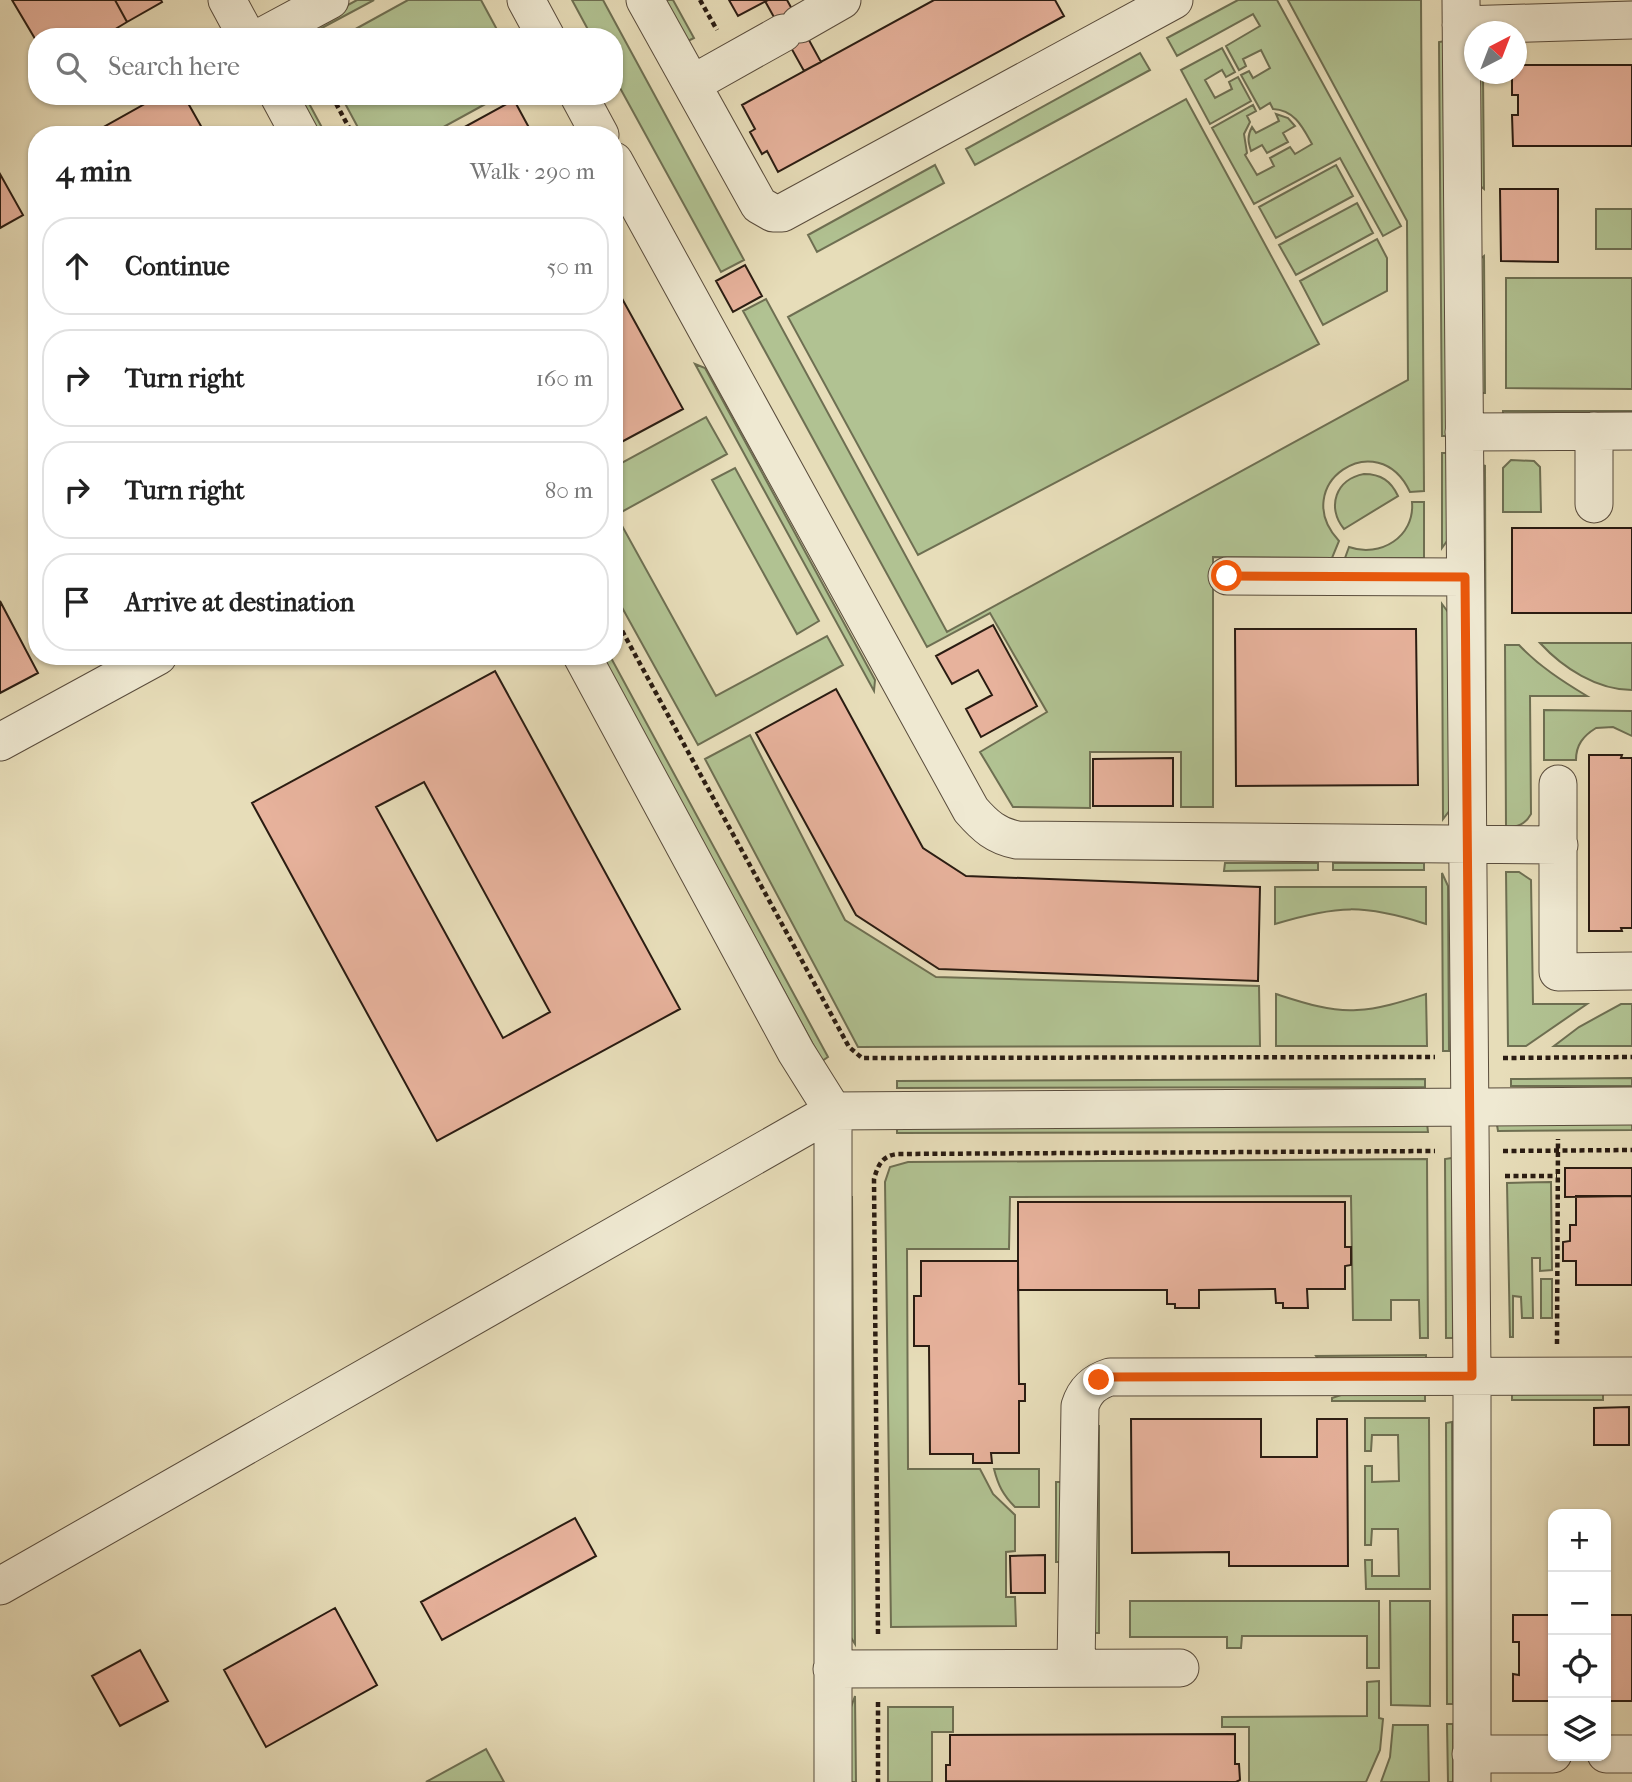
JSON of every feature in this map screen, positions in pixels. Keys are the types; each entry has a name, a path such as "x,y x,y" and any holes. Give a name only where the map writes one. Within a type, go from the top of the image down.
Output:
{"street":[{"path":"227,0 242,28"},
{"path":"278,28 330,0"},
{"path":"526,0 541,28"},
{"path":"645,0 759,205 773,213 782,213 1174,0"},
{"path":"692,84 842,0"},
{"path":"1548,1755 1471,1768 1472,1376 1461,12 1632,20"},
{"path":"284,105 295,126"},
{"path":"584,105 595,126"},
{"path":"623,176 971,810 986,828 1002,837 1017,840 1559,845"},
{"path":"1594,431 1594,504"},
{"path":"1464,432 1632,431"},
{"path":"1227,576 1465,577"},
{"path":"0,742 141,665"},
{"path":"587,665 796,1052 833,1111 833,1782"},
{"path":"1558,784 1558,972 1632,971"},
{"path":"0,1586 833,1111 1632,1105"},
{"path":"1076,1668 1080,1406 1090,1387 1099,1380 1110,1377 1632,1376"},
{"path":"832,1669 1180,1668"},
{"path":"1611,1754 1632,1754"}],"path":[{"path":"337,105 348,126"},
{"path":"623,633 849,1047 862,1058 1632,1057"},
{"path":"1557,1346 1557,1150 1558,1136 1570,1136"},
{"path":"878,1782 874,1179 881,1161 888,1155 1632,1150"},
{"path":"1497,1176 1557,1176"}],"green space":[{"path":"357,0 374,0 322,28 306,28"},
{"path":"408,0 481,0 496,28 357,28"},
{"path":"572,0 603,0 618,28 587,28"},
{"path":"653,0 673,0 694,38 678,46"},
{"path":"1238,0 1277,0 1401,226 1383,236 1340,158 1254,204 1212,128 1253,105 1256,111 1247,116 1250,122 1244,134 1245,155 1257,175 1274,166 1270,158 1290,147 1295,154 1312,144 1293,116 1273,109 1270,103 1260,109 1241,75 1249,71 1253,78 1270,68 1261,50 1243,59 1246,66 1239,70 1226,46 1260,26 1253,14 1177,56 1167,38"},
{"path":"1288,0 1421,0 1424,491 1410,492 1396,472 1378,463 1360,462 1343,470 1330,483 1324,500 1326,520 1339,541 1332,558 1213,557 1213,807 1181,807 1181,752 1090,752 1090,808 1013,807 980,752 1047,712 990,613 927,647 743,311 766,299 947,632 1408,380 1407,221"},
{"path":"623,37 744,260 721,272 623,93"},
{"path":"1446,41 1448,436 1442,436 1439,42"},
{"path":"1222,48 1235,72 1226,77 1222,70 1205,80 1215,98 1232,89 1229,82 1238,77 1251,101 1210,124 1181,70"},
{"path":"1140,53 1150,70 975,165 966,149"},
{"path":"1476,84 1483,84 1484,189 1479,185"},
{"path":"1186,99 1319,344 918,555 788,317"},
{"path":"302,105 310,105 321,126 313,126"},
{"path":"346,105 484,105 445,126 357,126"},
{"path":"1276,114 1288,118 1295,126 1283,133 1288,142 1267,153 1262,145 1251,151 1248,139 1252,127 1256,133 1279,121"},
{"path":"935,165 944,183 817,252 808,235"},
{"path":"1336,165 1353,196 1276,238 1259,207"},
{"path":"1357,203 1373,233 1296,275 1279,245"},
{"path":"1596,209 1632,209 1632,249 1596,249"},
{"path":"1377,239 1387,258 1387,291 1323,325 1300,281"},
{"path":"1484,256 1485,393 1479,393 1480,259"},
{"path":"1506,278 1632,278 1632,389 1506,388"},
{"path":"695,364 705,368 875,680 874,691"},
{"path":"1503,411 1632,411 1632,415 1503,416"},
{"path":"706,417 727,454 623,511 623,462"},
{"path":"1442,453 1448,453 1447,541 1442,548"},
{"path":"1511,460 1534,461 1540,467 1541,512 1503,512 1503,468"},
{"path":"1485,465 1486,820 1482,471"},
{"path":"735,468 819,621 797,634 712,480"},
{"path":"1364,474 1385,479 1398,496 1344,529 1336,512 1337,495 1347,482"},
{"path":"1412,502 1424,502 1424,558 1345,558 1349,547 1372,550 1393,542 1402,535 1408,525"},
{"path":"623,528 716,696 827,636 843,665 698,745 623,609"},
{"path":"1442,604 1448,612 1450,810 1443,819"},
{"path":"1540,643 1632,643 1632,690 1606,686 1582,676 1559,661"},
{"path":"1505,645 1519,645 1551,673 1587,696 1530,696 1531,814 1526,821 1514,827 1506,827"},
{"path":"607,665 615,665 828,1057 822,1061"},
{"path":"1544,710 1632,711 1632,736 1613,727 1596,728 1581,741 1576,760 1544,760"},
{"path":"750,735 845,920 936,977 1259,986 1260,1046 858,1047 705,759"},
{"path":"1225,863 1318,863 1318,870 1224,871"},
{"path":"1333,863 1424,863 1424,870 1333,870"},
{"path":"1506,872 1519,872 1531,880 1533,1004 1587,1004 1526,1046 1508,1046"},
{"path":"1442,873 1448,886 1449,1051 1443,1051"},
{"path":"1275,887 1426,887 1426,924 1385,913 1350,909 1316,913 1275,924"},
{"path":"1276,994 1316,1006 1347,1010 1383,1006 1426,994 1427,1046 1276,1046"},
{"path":"1621,1004 1632,1004 1632,1046 1554,1046 1579,1027"},
{"path":"1632,1078 1632,1086 1511,1086 1511,1079"},
{"path":"1425,1079 1425,1087 897,1088 897,1081"},
{"path":"1632,1122 1632,1130 1498,1131 1497,1125 1504,1123"},
{"path":"1427,1123 1428,1132 897,1133 897,1125"},
{"path":"1452,1158 1453,1338 1446,1338 1445,1159"},
{"path":"1427,1159 1428,1338 1420,1338 1419,1300 1391,1300 1391,1320 1353,1320 1351,1196 1010,1197 1009,1249 907,1249 908,1469 980,1469 993,1494 1015,1515 1015,1551 1006,1552 1006,1597 1015,1597 1016,1626 891,1627 885,1182 890,1167 908,1162"},
{"path":"1551,1182 1552,1270 1540,1271 1540,1258 1532,1258 1533,1318 1522,1318 1521,1297 1513,1296 1513,1337 1510,1337 1507,1183"},
{"path":"845,1197 852,1197 855,1644 850,1636"},
{"path":"1541,1279 1552,1279 1552,1318 1541,1318"},
{"path":"1426,1355 1426,1362 1318,1359 1316,1356"},
{"path":"1512,1392 1603,1392 1603,1400 1512,1400"},
{"path":"1344,1394 1425,1394 1425,1401 1332,1401 1332,1398"},
{"path":"1365,1418 1429,1418 1430,1589 1366,1589 1365,1560 1372,1560 1372,1576 1399,1576 1398,1529 1372,1529 1371,1545 1365,1545 1365,1466 1372,1466 1372,1482 1399,1481 1398,1435 1372,1435 1371,1451 1365,1451"},
{"path":"1452,1422 1453,1704 1447,1704 1446,1423"},
{"path":"1093,1426 1099,1426 1099,1633 1093,1633"},
{"path":"994,1469 1039,1469 1039,1507 1015,1507 1002,1490"},
{"path":"1056,1482 1062,1482 1062,1562 1056,1562"},
{"path":"1130,1601 1379,1601 1379,1668 1367,1668 1367,1636 1242,1636 1241,1648 1227,1648 1227,1637 1130,1637"},
{"path":"1390,1601 1430,1601 1430,1706 1391,1705"},
{"path":"1379,1681 1379,1718 1383,1719 1380,1750 1366,1782 1249,1782 1249,1727 1222,1727 1222,1717 1367,1716 1367,1682"},
{"path":"855,1696 856,1782 849,1782 850,1710"},
{"path":"888,1707 953,1707 953,1732 932,1732 932,1782 888,1782"},
{"path":"1447,1724 1453,1724 1453,1782 1448,1782"},
{"path":"1393,1725 1428,1725 1429,1782 1381,1782 1390,1757"},
{"path":"486,1749 504,1782 426,1782"}],"building":[{"path":"12,0 115,0 127,22 117,28 29,28"},
{"path":"115,0 161,0 162,2 127,22"},
{"path":"729,0 768,0 738,16"},
{"path":"787,0 821,62 804,71 765,1"},
{"path":"934,0 1055,0 1064,16 778,172 767,151 762,154 750,132 755,129 742,105"},
{"path":"1527,65 1632,65 1632,146 1513,146 1512,115 1518,115 1518,95 1512,95 1512,84 1527,84"},
{"path":"143,105 189,105 201,126 106,126"},
{"path":"505,105 517,105 528,126 466,126"},
{"path":"0,174 23,215 0,228"},
{"path":"1500,189 1558,189 1558,262 1501,261"},
{"path":"745,265 762,296 733,312 716,281"},
{"path":"623,300 683,409 623,441"},
{"path":"1512,528 1632,528 1632,613 1512,613"},
{"path":"0,601 28,654 28,665 34,665 38,673 0,693"},
{"path":"993,625 1037,706 981,737 966,709 992,695 978,670 952,684 936,656"},
{"path":"1235,629 1416,629 1418,785 1236,786"},
{"path":"495,671 680,1009 437,1141 252,803","holes":["424,782 550,1012 503,1038 376,807"]},
{"path":"836,689 923,848 966,876 1260,887 1258,981 939,969 856,915 756,733"},
{"path":"1589,755 1622,755 1621,758 1632,758 1632,928 1621,928 1622,931 1589,931"},
{"path":"1173,758 1173,806 1093,806 1093,759"},
{"path":"1565,1168 1632,1168 1632,1196 1565,1197"},
{"path":"1576,1196 1632,1196 1632,1285 1576,1285 1576,1261 1563,1261 1563,1242 1570,1241 1570,1225 1576,1225"},
{"path":"1018,1202 1345,1202 1345,1247 1351,1247 1351,1265 1345,1266 1345,1289 1307,1289 1308,1308 1283,1308 1283,1303 1276,1303 1275,1289 1199,1290 1199,1308 1175,1308 1175,1304 1167,1304 1167,1290 1018,1290"},
{"path":"921,1261 1018,1261 1019,1384 1025,1384 1025,1401 1019,1401 1019,1453 991,1453 992,1463 973,1463 973,1454 930,1454 929,1346 914,1346 914,1296 921,1296"},
{"path":"1629,1407 1629,1445 1594,1445 1594,1408"},
{"path":"1131,1419 1261,1419 1261,1457 1317,1457 1317,1419 1347,1419 1348,1566 1229,1566 1229,1552 1132,1553"},
{"path":"575,1518 596,1556 442,1640 421,1602"},
{"path":"1045,1555 1045,1593 1011,1593 1010,1556"},
{"path":"335,1608 377,1685 266,1747 224,1670"},
{"path":"1513,1615 1548,1615 1548,1701 1513,1701 1513,1674 1519,1675 1519,1642 1513,1642"},
{"path":"1611,1615 1632,1615 1632,1701 1611,1701"},
{"path":"140,1650 168,1701 120,1726 92,1676"},
{"path":"1235,1734 1235,1764 1239,1764 1240,1780 1236,1782 946,1781 946,1765 950,1765 950,1735"}],"route":[{"path":"1099,1380 1110,1377 1472,1376 1465,577 1227,576"}]}
